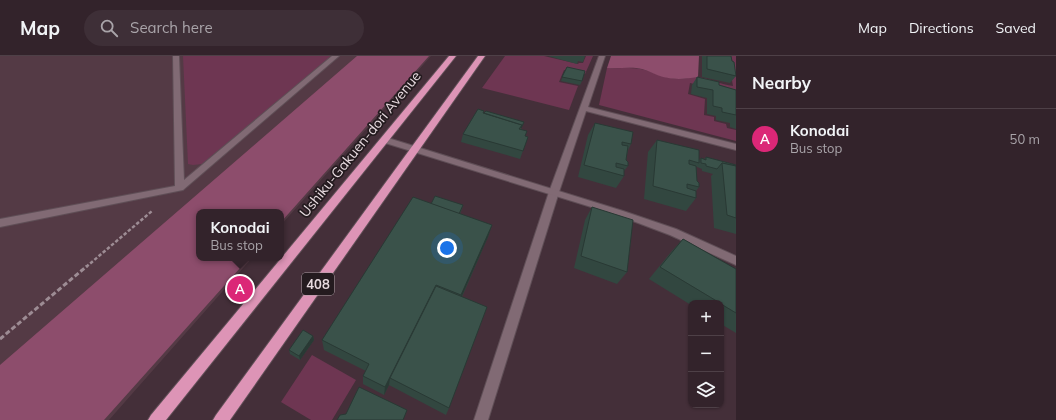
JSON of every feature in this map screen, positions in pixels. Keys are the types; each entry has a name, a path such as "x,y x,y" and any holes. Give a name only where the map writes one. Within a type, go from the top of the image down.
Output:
{"highway":[{"name":"Ushiku-Gakuen-dori Avenue","path":"156,420 453,56"},
{"name":"408","path":"221,420 482,56"}],"street":[{"path":"176,56 180,188"},
{"path":"0,223 180,188 336,56"},
{"path":"481,420 554,192 602,56"},
{"path":"584,108 736,146"},
{"path":"385,140 620,213 673,232 736,261"}],"path":[{"path":"0,339 180,188"}],"shaded area":[{"path":"0,56 431,56 284,222 284,209 196,209 196,261 249,261 109,420 0,420"},
{"path":"183,56 332,56 202,164 193,165 188,164"},
{"path":"357,56 429,56 284,219 284,209 196,209 196,261 246,261 104,420 0,420 0,365"},
{"path":"505,56 544,56 578,64 583,63 586,56 593,56 585,74 564,70 559,82 578,86 569,110 482,88"},
{"path":"611,56 699,56 698,77 672,79 638,68 607,68"},
{"path":"719,56 736,56 736,98 716,89 690,83 688,94 705,99 704,115 714,117 714,121 726,124 727,128 736,130 736,141 599,105 607,68 641,69 674,79 698,77 733,86 728,58"},
{"path":"312,355 356,380 332,420 311,420 281,402"}],"building":[{"path":"707,56 731,56 732,61 734,62 736,76 707,69"},
{"path":"567,67 585,71 582,81 562,77"},
{"path":"697,77 719,82 719,85 736,90 736,115 722,112 722,108 713,106 713,90 697,87"},
{"path":"478,109 484,111 483,113 522,125 519,129 527,131 525,136 528,137 523,151 463,134"},
{"path":"486,111 524,122 521,128 522,125 484,113"},
{"path":"595,123 633,132 631,144 622,142 622,145 628,146 626,160 628,162 628,166 616,163 616,167 624,169 624,176 584,165"},
{"path":"657,140 699,150 699,163 689,160 689,164 696,166 699,187 687,184 687,188 696,191 696,198 653,186"},
{"path":"706,157 736,166 722,163 717,169 706,166 706,164 701,163 701,158 706,160"},
{"path":"722,163 736,166 736,218 727,215"},
{"path":"435,196 463,205 459,214 431,204"},
{"path":"413,197 492,225 461,295 436,285 385,387 363,376 369,364 322,340"},
{"path":"592,207 633,220 627,272 581,256"},
{"path":"683,239 736,269 736,313 724,306 724,300 715,300 660,267"},
{"path":"436,286 487,307 449,408 390,378"},
{"path":"303,330 313,336 299,356 289,350"},
{"path":"359,387 407,410 403,420 337,420 340,415 346,414"}],"place":[{"name":"Konodai","path":"240,289"}]}
